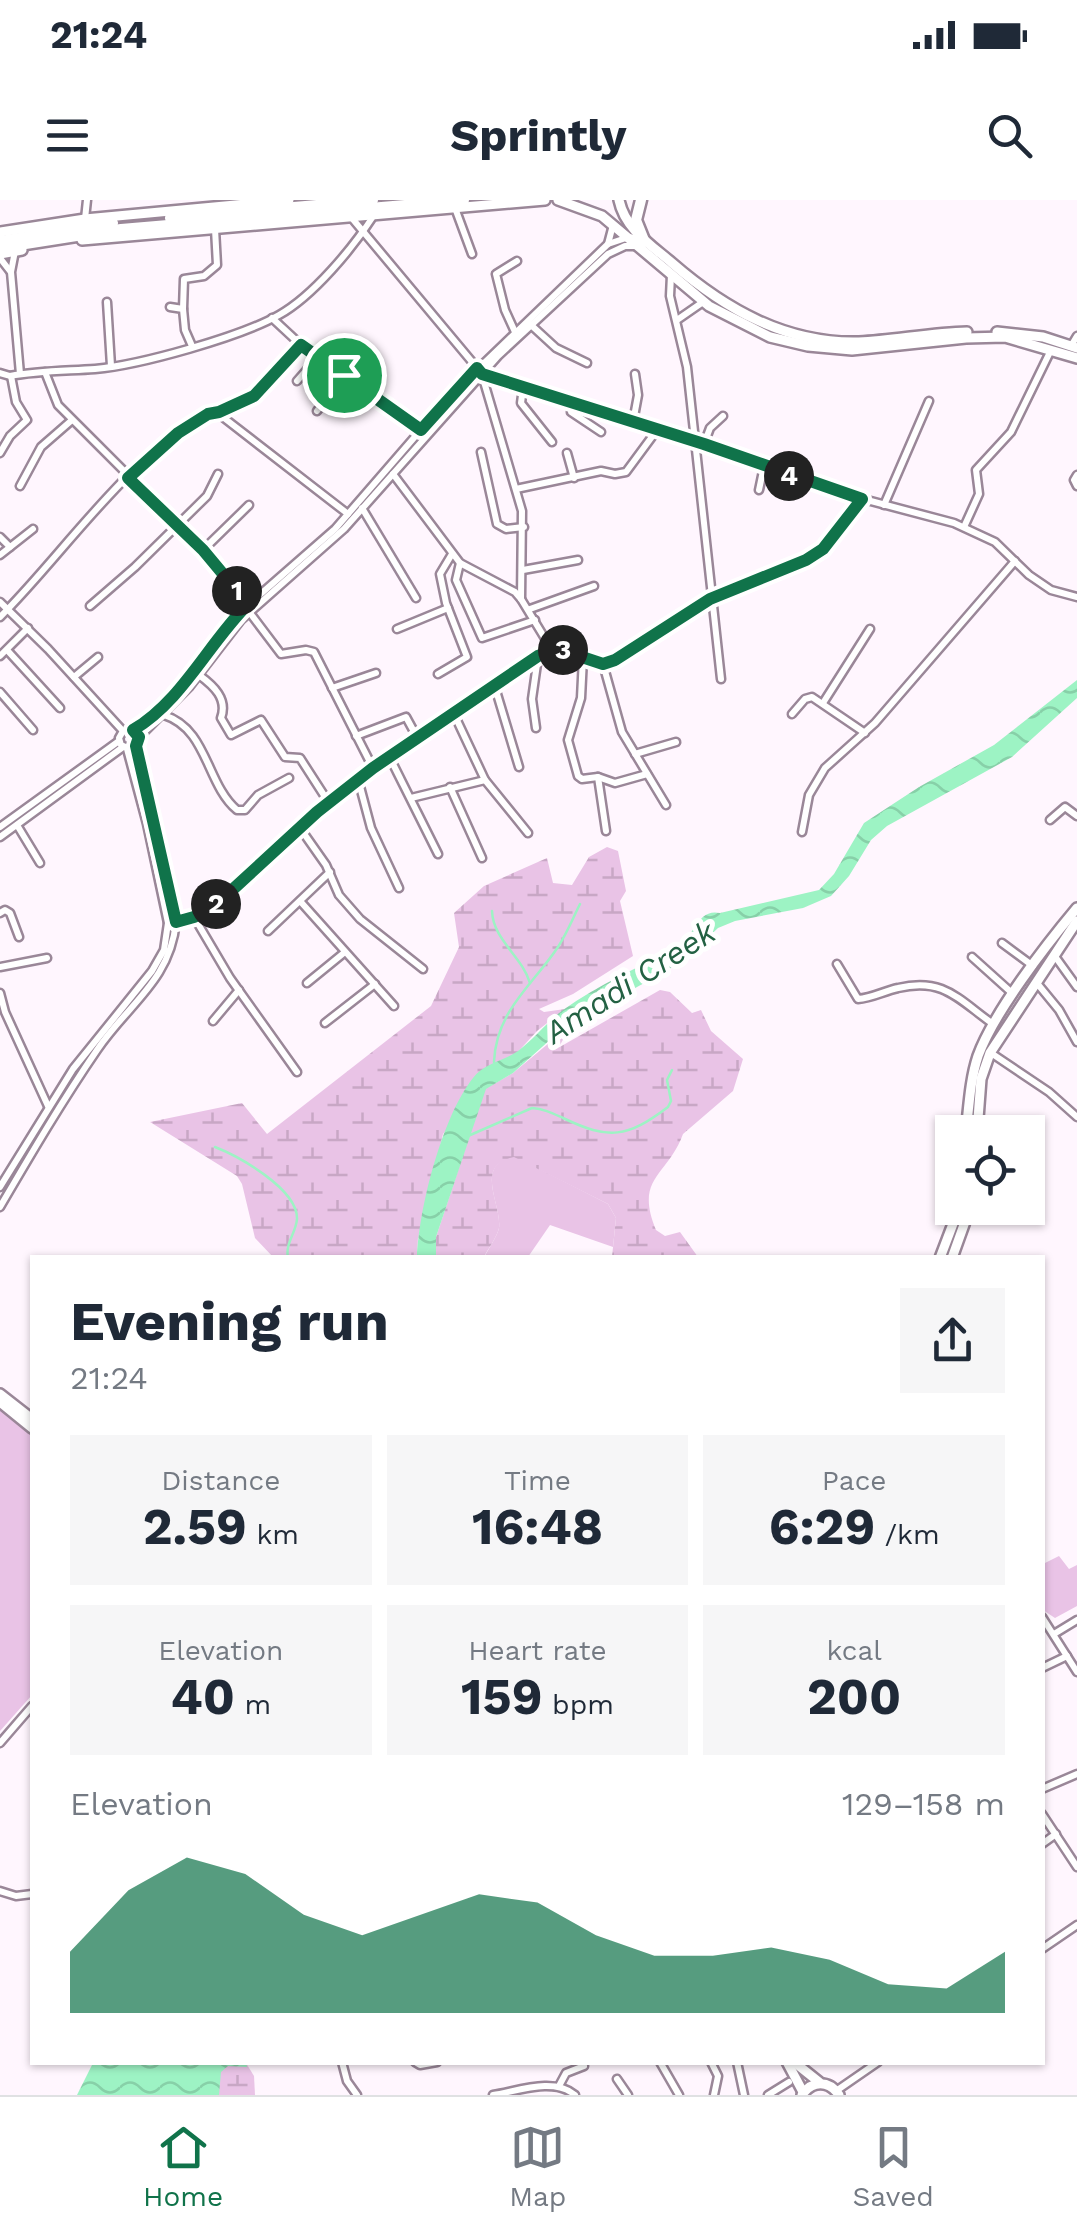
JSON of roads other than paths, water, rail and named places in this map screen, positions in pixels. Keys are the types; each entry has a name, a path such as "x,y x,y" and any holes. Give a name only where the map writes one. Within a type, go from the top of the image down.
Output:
{"highway":[{"path":"332,207 373,200"},
{"path":"1,242 74,227 464,200"},
{"path":"641,200 636,220 642,243"}],"main road":[{"path":"1,242 85,219 289,200"},
{"path":"1,242 15,250 91,239 545,200"},
{"path":"558,200 613,224 729,308 810,338 859,342 949,332 1006,332 1075,343"},
{"path":"619,200 626,220 671,275 728,318 770,336 828,349 1005,337 1077,358"},
{"path":"968,1115 973,1076 993,1024 1077,908"},
{"path":"978,1115 981,1079 990,1053 1077,921"},
{"path":"941,1255 953,1225"},
{"path":"953,1255 964,1225"},
{"path":"0,1394 30,1418"},
{"path":"0,1402 30,1426"},
{"path":"792,2065 803,2094 811,2085 822,2083"},
{"path":"794,2065 838,2093"}],"street":[{"path":"85,219 87,200"},
{"path":"455,208 472,254"},
{"path":"0,373 111,366 192,346 272,318 312,289 374,216"},
{"path":"352,217 480,371 524,527 522,598"},
{"path":"608,244 613,224"},
{"path":"192,346 185,330 184,279 204,276 217,265 215,228"},
{"path":"0,602 123,731 136,734 164,715 250,609 362,508 515,332 608,244 628,236"},
{"path":"1,242 11,272"},
{"path":"0,1207 54,1114 101,1044 159,976 173,949 172,923 136,734 250,609 318,547 421,430 480,371 608,254 642,243"},
{"path":"0,453 10,436 27,420 16,402 14,375 11,272 15,250"},
{"path":"515,332 496,274 517,260"},
{"path":"671,275 670,296 701,443 710,599 721,679"},
{"path":"107,302 111,366"},
{"path":"677,320 703,302"},
{"path":"170,307 183,309"},
{"path":"272,318 301,345 421,430"},
{"path":"531,325 556,348 587,362"},
{"path":"0,616 128,478 178,433 208,414 254,396 301,345"},
{"path":"964,527 979,494 976,470 1011,432 1051,350"},
{"path":"297,381 318,357"},
{"path":"480,371 862,499 964,527 995,542 1051,590 1077,597"},
{"path":"45,372 54,399 203,550 281,654 314,652 373,768"},
{"path":"633,422 638,395 635,374"},
{"path":"0,383 14,375"},
{"path":"317,411 344,375"},
{"path":"523,388 521,403 552,442"},
{"path":"884,506 930,401"},
{"path":"572,402 571,412 601,432"},
{"path":"219,412 348,514"},
{"path":"701,443 723,416"},
{"path":"20,486 41,447 72,420"},
{"path":"516,489 600,471 626,472 657,430"},
{"path":"480,452 497,524 506,530 524,527"},
{"path":"568,453 574,478"},
{"path":"759,490 764,466"},
{"path":"90,606 178,526 207,496 218,474"},
{"path":"393,474 460,563 522,598 552,650"},
{"path":"1077,475 1077,486"},
{"path":"172,923 194,917 218,903 373,768 538,656 552,650 568,651 603,664 710,599 806,560 823,549 862,499"},
{"path":"203,550 249,506"},
{"path":"362,508 416,598"},
{"path":"0,554 33,529"},
{"path":"0,537 10,547"},
{"path":"438,674 468,657 448,608 440,574 452,554"},
{"path":"523,570 578,560"},
{"path":"802,832 814,783 835,758 866,733 1015,561"},
{"path":"460,563 456,580 482,638 535,620"},
{"path":"529,609 594,586"},
{"path":"397,629 448,608"},
{"path":"0,656 28,628"},
{"path":"823,703 870,630"},
{"path":"7,650 60,708"},
{"path":"536,728 532,699 538,656"},
{"path":"74,677 98,658"},
{"path":"583,658 581,698 568,748 579,778 598,777 615,783 648,774"},
{"path":"603,664 615,715 666,805"},
{"path":"332,688 376,674"},
{"path":"199,675 221,696 224,708 220,716 230,734 261,720 285,757 300,758 329,803"},
{"path":"494,684 519,767"},
{"path":"0,692 33,730"},
{"path":"792,714 809,697 866,733"},
{"path":"454,714 485,780 528,832"},
{"path":"164,715 183,724 237,810 245,810 258,795 289,778"},
{"path":"356,736 407,718 418,739"},
{"path":"0,1187 47,1106 89,1046 160,960 172,923 148,824 123,746 123,731"},
{"path":"635,754 676,742"},
{"path":"0,827 123,746 136,746"},
{"path":"0,837 123,746"},
{"path":"389,756 438,854"},
{"path":"598,777 606,831"},
{"path":"358,780 371,828 399,888"},
{"path":"412,798 485,780"},
{"path":"450,786 482,858"},
{"path":"1050,820 1065,807 1077,816"},
{"path":"18,825 40,862"},
{"path":"300,828 330,872 339,894 360,918 423,969"},
{"path":"268,931 330,872"},
{"path":"300,901 394,1006"},
{"path":"0,913 10,913 19,937"},
{"path":"194,917 297,1072"},
{"path":"1002,943 1034,966"},
{"path":"307,983 345,952"},
{"path":"1053,954 1077,987"},
{"path":"972,957 1014,994"},
{"path":"0,967 47,958"},
{"path":"838,964 858,1000 895,988 928,984 938,986 993,1024"},
{"path":"1035,981 1077,1042"},
{"path":"325,1023 375,984"},
{"path":"213,1021 239,990"},
{"path":"0,992 47,1106 54,1114"},
{"path":"990,1053 1049,1092 1077,1117"},
{"path":"1,1163 8,1172"},
{"path":"1054,1634 1077,1620"},
{"path":"1045,1621 1077,1672"},
{"path":"1045,1667 1068,1656"},
{"path":"0,1742 30,1708"},
{"path":"1045,1788 1077,1774"},
{"path":"1045,1818 1077,1867"},
{"path":"1045,1842 1056,1834"},
{"path":"0,1891 16,1896 30,1894"},
{"path":"1045,1947 1077,1925"},
{"path":"342,2065 357,2095"},
{"path":"662,2065 679,2095"},
{"path":"712,2065 718,2076 714,2095"},
{"path":"738,2065 744,2095"},
{"path":"838,2093 874,2065"},
{"path":"559,2086 566,2073 584,2066"},
{"path":"617,2079 628,2095"},
{"path":"768,2095 789,2082"},
{"path":"493,2095 550,2085 575,2095"}],"water":[{"name":"Amadi Creek","path":"1077,680 1077,698 1012,757 887,826 871,840 849,876 831,896 803,908 718,928 683,961 561,1030 513,1073 486,1089 436,1237 436,1255 417,1255 427,1189 442,1139 462,1095 478,1073 518,1051 577,1001 676,948 706,915 819,890 834,874 864,823 994,745"},
{"path":"92,2065 247,2065 247,2067 228,2066 221,2072 219,2095 77,2095"}],"waterway":[{"path":"494,1062 496,1044 508,1013 558,947 580,904"},
{"path":"492,911 497,931 530,983"},
{"path":"468,1136 532,1108 593,1130 629,1130 668,1107 671,1101 667,1080 672,1070"},
{"path":"215,1147 251,1166 288,1196 297,1219 288,1255"}]}
